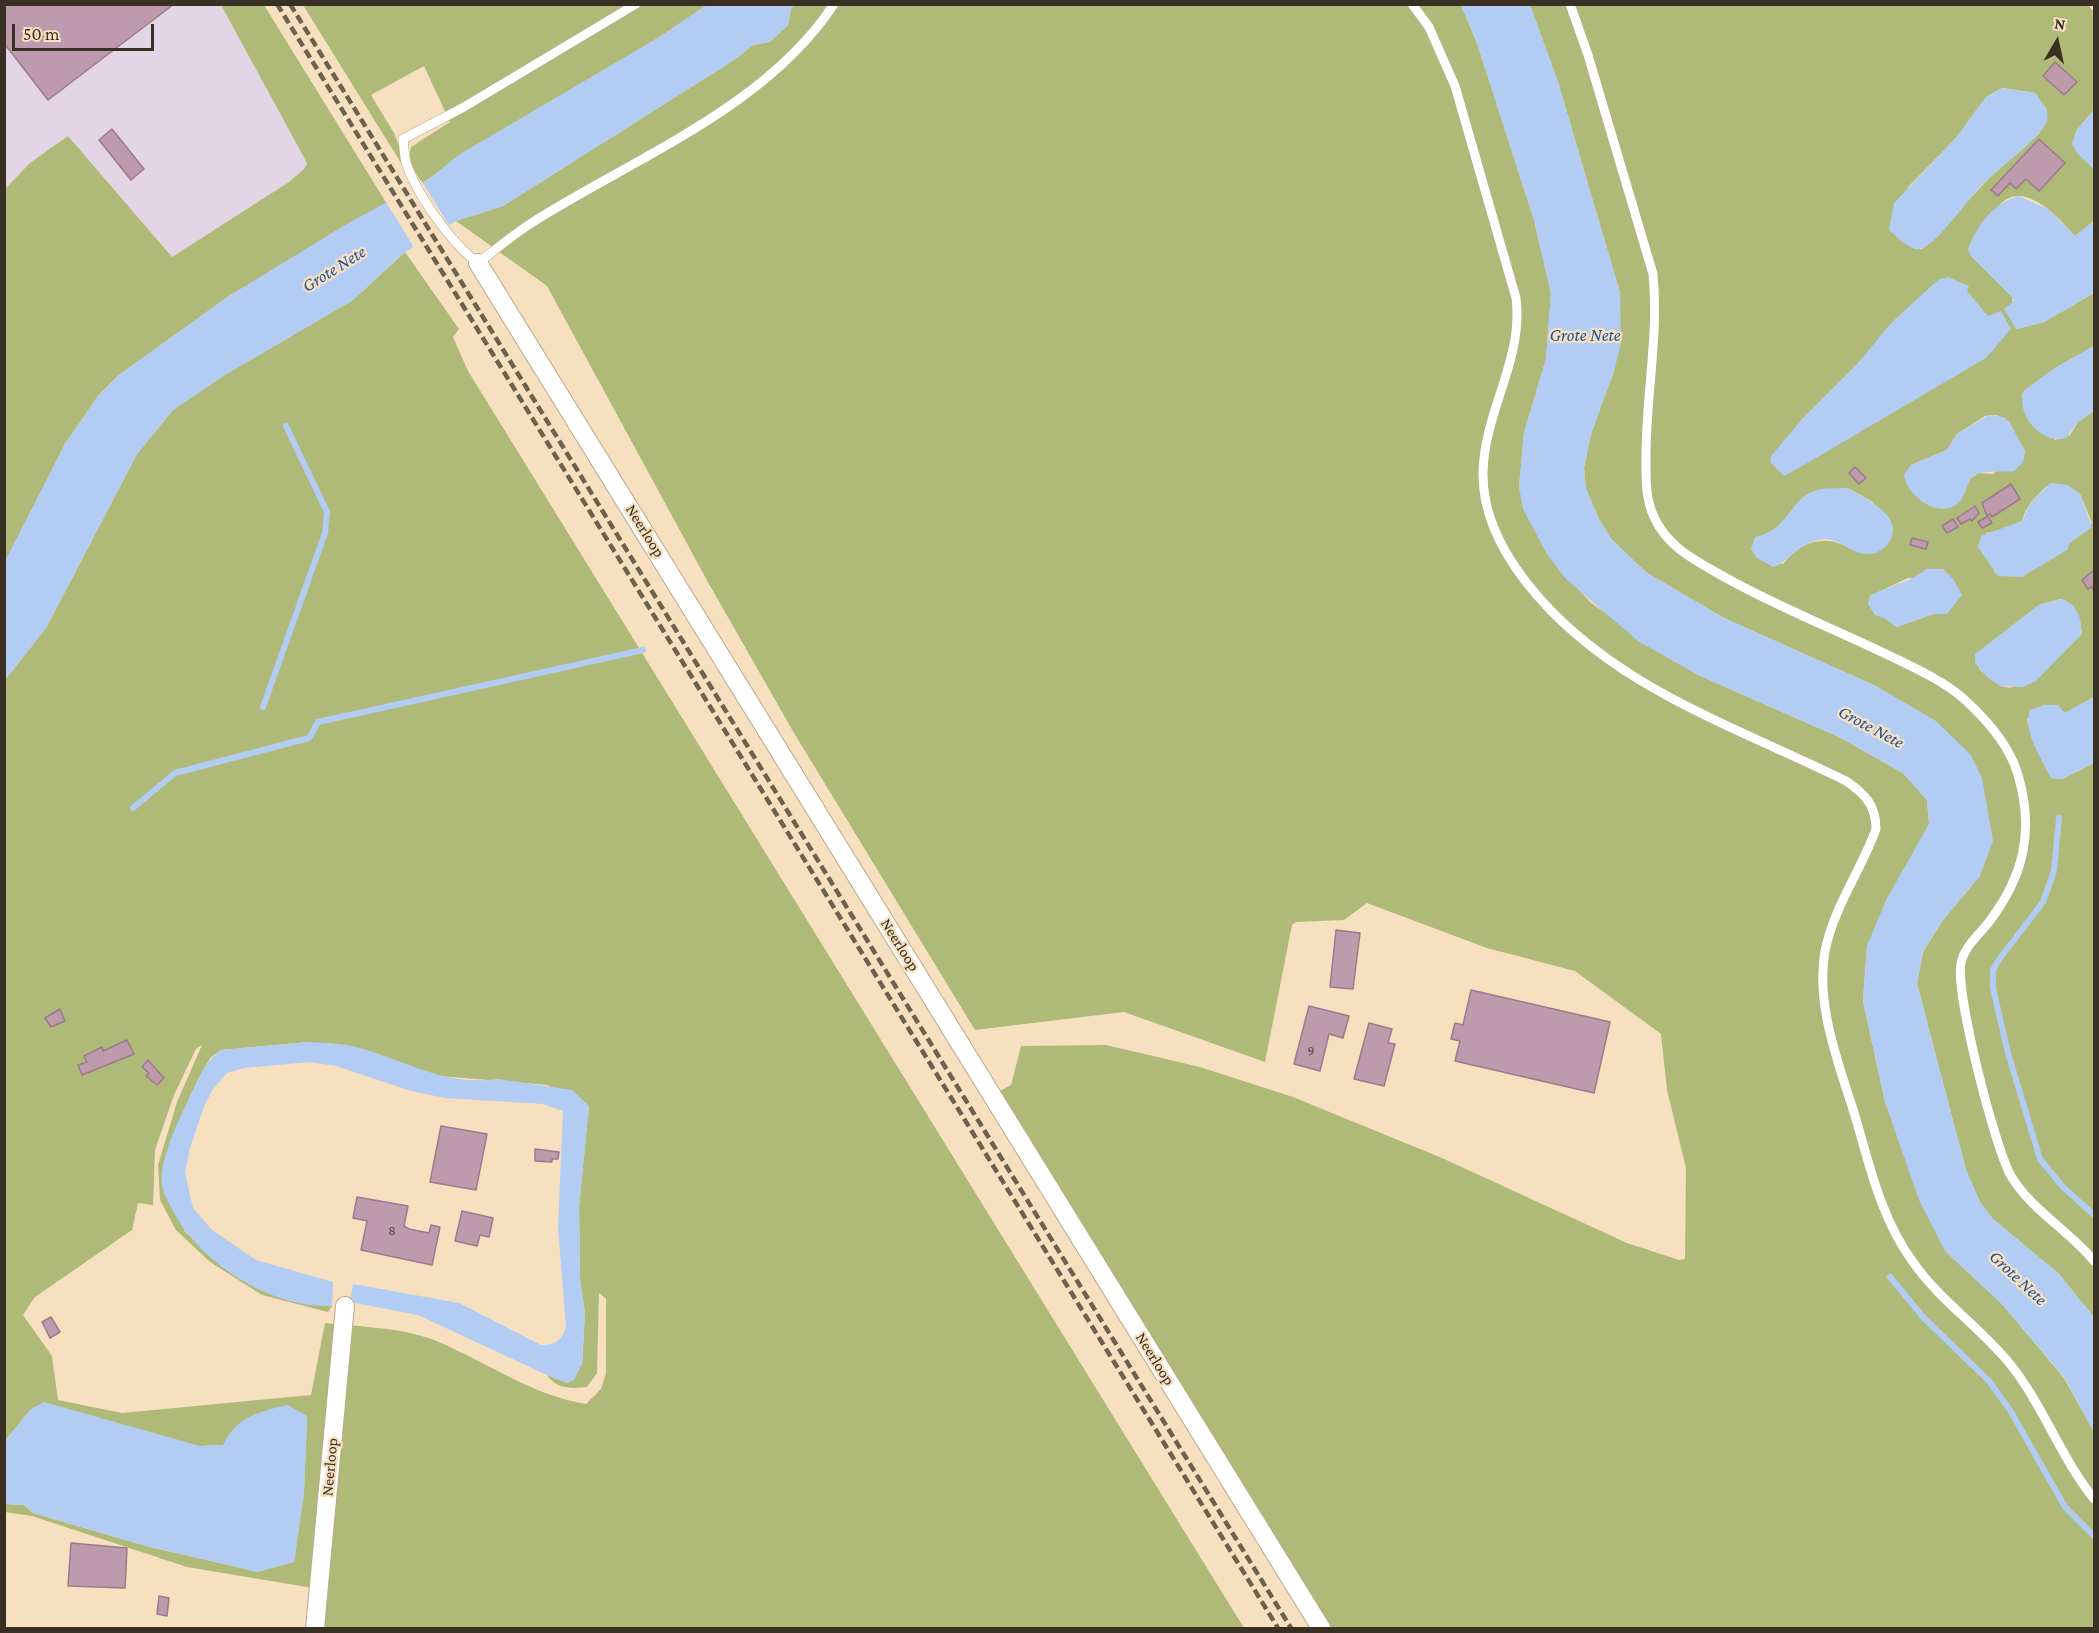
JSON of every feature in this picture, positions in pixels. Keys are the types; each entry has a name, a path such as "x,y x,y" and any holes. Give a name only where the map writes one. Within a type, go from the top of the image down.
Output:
{"street":[{"name":"Neerloop","path":"478,263 1321,1629"},
{"name":"Neerloop","path":"315,1629 345,1306"}],"lane":[{"path":"636,4 464,107 403,139 405,160 416,183 446,230 465,253 478,263 532,223 687,132 748,91 803,45 834,4"},
{"path":"1412,4 1429,27 1455,86 1516,298 1518,315 1513,351 1495,403 1484,454 1485,494 1502,546 1511,562 1551,613 1612,664 1717,722 1846,781 1862,792 1872,804 1876,816 1876,829 1831,926 1825,953 1823,985 1829,1025 1864,1154 1887,1213 1912,1262 1943,1298 2010,1364 2033,1395 2094,1499"},
{"path":"1570,4 1588,55 1653,274 1656,308 1646,425 1646,493 1654,518 1671,544 1707,567 1752,592 1906,664 1963,697 2001,739 2018,774 2025,820 2022,864 2013,886 1961,961 1960,992 1976,1062 2011,1175 2039,1210 2094,1261"}],"shaded area":[{"path":"5,5 221,5 307,163 305,168 289,182 172,257 68,136 5,189"}],"green space":[{"path":"2087,4 2094,12 2094,110 2076,131 2079,153 2094,169 2094,221 2075,236 2039,203 2018,196 2008,199 1998,207 1971,256 2012,297 2016,329 2044,322 2094,293 2094,346 2055,368 2024,391 2022,396 2055,440 2070,435 2078,422 2094,411 2094,697 2065,713 2044,705 2027,719 2030,732 2051,778 2062,779 2094,763 2094,1317 2058,1273 1993,1219 1980,1202 1966,1170 1917,984 1923,952 1943,920 1980,876 1878,687 1724,618 1647,573 1611,539 1586,489 1584,468 1591,434 1614,371 1620,293 1558,82 1530,5","holes":["2002,88 2035,93 2047,110 2039,134 1990,177 1935,237 1922,249 1915,249 1889,230 1909,186 1956,138 1986,97","1997,415 2010,423 1994,474 1978,473 1973,477 1911,465 1947,450 1957,434 1985,416","2047,486 2080,494 2092,523 2070,543 2022,577 1995,573 1986,533 2000,531 2022,521 2035,498","1848,488 1873,502 1846,546 1828,541 1811,543 1796,551 1783,564 1758,558 1751,549 1780,527 1804,498 1814,491","1908,578 1917,578 1947,614 1933,614 1897,627 1886,619 1870,596","2061,599 2066,601 2082,631 2081,635 2043,672 2010,688 2000,686 1979,669 1980,651 2039,605"]},
{"path":"221,5 264,5 387,204 229,296 119,375 98,396 65,444 5,563 5,189 30,163 68,136 172,257 289,182 305,168 307,163"},
{"path":"303,5 707,5 661,36 422,183 411,161 411,147 450,122 424,66 371,95 394,133 414,184"},
{"path":"795,5 1461,5 1477,43 1534,220 1551,293 1546,359 1524,433 1519,487 1547,554 1591,603 1698,675 1839,737 1903,773 1927,800 1929,824 1867,946 1863,1001 1885,1102 1945,1251 2001,1303 2064,1378 2094,1432 2094,1628 1326,1628 998,1092 1011,1085 1021,1046 1106,1045 1200,1067 1293,1097 1442,1158 1627,1243 1679,1260 1685,1259 1686,1168 1667,1090 1661,1034 1575,971 1487,948 1367,903 1344,920 1296,922 1292,925 1265,1062 1124,1012 975,1030 794,733 709,584 547,286 456,221 503,206 734,60 753,45 770,42 788,25 791,8"},
{"path":"405,252 459,329 453,337 468,371 1244,1628 323,1628 325,1590 187,1567 32,1516 5,1512 5,1504 24,1505 33,1513 146,1546 258,1572 294,1561 304,1492 307,1416 223,1445 200,1446 124,1426 31,1409 5,1441 5,680 46,628 137,454 173,410 223,376 353,300","holes":["308,1042 440,1076 547,1085 589,1106 579,1207 580,1279 585,1314 582,1364 567,1383 547,1375 559,1385 575,1388 587,1387 597,1373 599,1293 606,1299 606,1373 601,1389 586,1404 546,1393 434,1340 408,1332 325,1323 311,1395 122,1413 58,1400 52,1356 23,1315 35,1297 132,1230 138,1203 153,1205 155,1150 174,1095 196,1049 202,1045 177,1102 158,1165 160,1200 176,1230 210,1262 262,1295 328,1312 332,1306 287,1300 259,1289 186,1233 163,1189 162,1177 167,1154 181,1116 211,1057 221,1050"]}],"water":[{"name":"Grote Nete","path":"707,5 795,5 791,8 788,25 770,42 753,45 734,60 503,206 456,221 405,252 353,300 223,376 173,410 137,454 46,628 5,680 4,563 65,444 98,396 119,375 229,296 345,225 429,179 460,154 661,36"},
{"path":"1461,5 1530,5 1558,82 1620,293 1621,343 1614,371 1591,434 1584,468 1586,489 1611,539 1647,573 1724,618 1878,687 1936,721 1971,755 1982,778 1993,841 1980,876 1943,920 1923,951 1917,984 1966,1170 1980,1202 1993,1219 2058,1273 2094,1317 2094,1432 2064,1377 2001,1303 1945,1251 1919,1200 1885,1102 1863,1001 1867,946 1886,900 1929,824 1927,800 1903,773 1839,737 1698,675 1638,641 1566,579 1547,554 1523,509 1519,487 1524,433 1546,359 1551,293 1534,220 1477,43"},
{"path":"2002,88 2035,93 2048,117 2043,128 1981,186 1952,221 1927,246 1916,249 1908,245 1889,230 1894,203 1956,138 1986,97"},
{"path":"2094,110 2094,169 2077,153 2072,144 2076,131"},
{"path":"2019,196 2048,209 2075,236 2094,221 2094,293 2044,322 2016,329 2004,309 2014,301 2012,297 1971,256 1968,250 1976,232 1987,217 2001,204"},
{"path":"1948,277 1969,286 1967,291 1988,316 2001,311 2011,329 1986,358 1784,476 1770,462 1771,456 1803,418 1858,363 1891,323 1938,280"},
{"path":"2094,346 2094,411 2078,422 2066,438 2057,439 2040,433 2027,419 2022,400 2024,391 2055,368"},
{"path":"1989,415 2004,417 2010,423 2025,451 2023,462 2014,471 1976,474 1956,505 1940,509 1923,502 1910,490 1904,474 1911,465 1947,450 1957,434"},
{"path":"2051,483 2068,485 2080,494 2092,527 2070,543 2067,550 2022,577 1998,576 1978,547 1981,536 2022,521 2031,502"},
{"path":"1848,488 1873,503 1889,517 1893,525 1893,534 1884,548 1874,553 1862,554 1836,541 1825,539 1808,543 1773,567 1757,558 1751,549 1755,537 1775,528 1806,495 1823,489"},
{"path":"1926,569 1943,569 1954,580 1962,595 1947,614 1933,614 1897,627 1875,615 1868,604 1870,596 1908,580"},
{"path":"2061,599 2071,604 2078,613 2081,635 2036,681 2023,687 2000,686 1988,678 1975,663 1975,654 2039,605"},
{"path":"2094,697 2094,763 2062,779 2051,778 2031,736 2028,718 2030,710 2044,705 2058,705 2065,713"},
{"path":"308,1042 356,1047 429,1072 461,1079 498,1079 572,1090 589,1106 579,1207 580,1279 585,1314 582,1364 574,1380 567,1383 547,1375 418,1315 350,1302 353,1284 459,1303 541,1345 557,1341 566,1327 558,1228 563,1111 543,1104 445,1098 411,1091 336,1066 310,1062 244,1068 227,1073 213,1089 205,1104 190,1148 185,1173 193,1208 212,1230 256,1260 333,1282 332,1306 308,1305 260,1290 217,1263 183,1227 163,1191 163,1166 173,1135 204,1069 221,1050"},
{"path":"44,1402 200,1446 223,1445 228,1435 242,1422 268,1410 288,1405 307,1416 304,1492 294,1562 258,1572 146,1546 33,1513 24,1505 5,1504 5,1441 31,1409"}],"pier":[{"path":"421,180 450,227 415,249 386,202"}],"building":[{"path":"4,4 174,4 48,100 4,43"},
{"path":"2055,62 2077,82 2064,95 2043,76"},
{"path":"112,129 144,169 131,180 99,140"},
{"path":"2039,139 2065,163 2039,191 2026,179 2016,189 2010,183 1998,196 1991,190"},
{"path":"1855,467 1866,478 1859,484 1849,473"},
{"path":"2011,484 2020,499 1992,517 1990,514 1987,516 1982,503"},
{"path":"1975,506 1979,513 1972,521 1970,519 1961,524 1957,518"},
{"path":"1988,516 1992,523 1982,528 1978,522"},
{"path":"1953,519 1958,527 1947,533 1942,526"},
{"path":"1912,538 1928,542 1926,549 1910,545"},
{"path":"2094,570 2094,592 2092,587 2088,589 2082,580"},
{"path":"1336,930 1360,933 1353,989 1330,987"},
{"path":"1471,990 1610,1022 1594,1093 1455,1061 1460,1041 1451,1039 1455,1023 1463,1025"},
{"path":"1309,1006 1349,1016 1343,1038 1329,1034 1320,1071 1294,1064"},
{"path":"60,1009 65,1021 51,1027 45,1018"},
{"path":"1369,1023 1392,1029 1388,1043 1395,1044 1384,1086 1354,1079"},
{"path":"127,1040 134,1054 82,1075 78,1065 87,1062 84,1056 102,1047 103,1051"},
{"path":"148,1060 164,1078 157,1085 146,1076 149,1073 142,1067"},
{"path":"441,1126 487,1134 476,1190 430,1182"},
{"path":"535,1149 559,1152 558,1159 552,1159 552,1162 535,1161"},
{"path":"357,1197 408,1206 404,1226 409,1229 429,1233 431,1225 440,1227 432,1265 361,1250 367,1221 353,1218"},
{"path":"462,1211 493,1218 489,1237 480,1235 477,1246 455,1241"},
{"path":"51,1317 60,1332 50,1338 42,1322"},
{"path":"71,1543 127,1548 125,1588 68,1586"},
{"path":"159,1596 169,1598 167,1616 157,1614"}],"waterway":[{"path":"263,707 325,533 327,512 286,426"},
{"path":"133,808 175,773 309,738 318,722 643,650"},
{"path":"2059,818 2054,871 2043,902 1998,961 1993,970 1993,988 2008,1053 2040,1159 2063,1187 2094,1215"},
{"path":"1890,1277 1923,1317 1989,1381 2010,1410 2065,1507 2094,1536"}],"railway":[{"path":"277,4 1278,1628"},
{"path":"290,4 1291,1628"}]}
